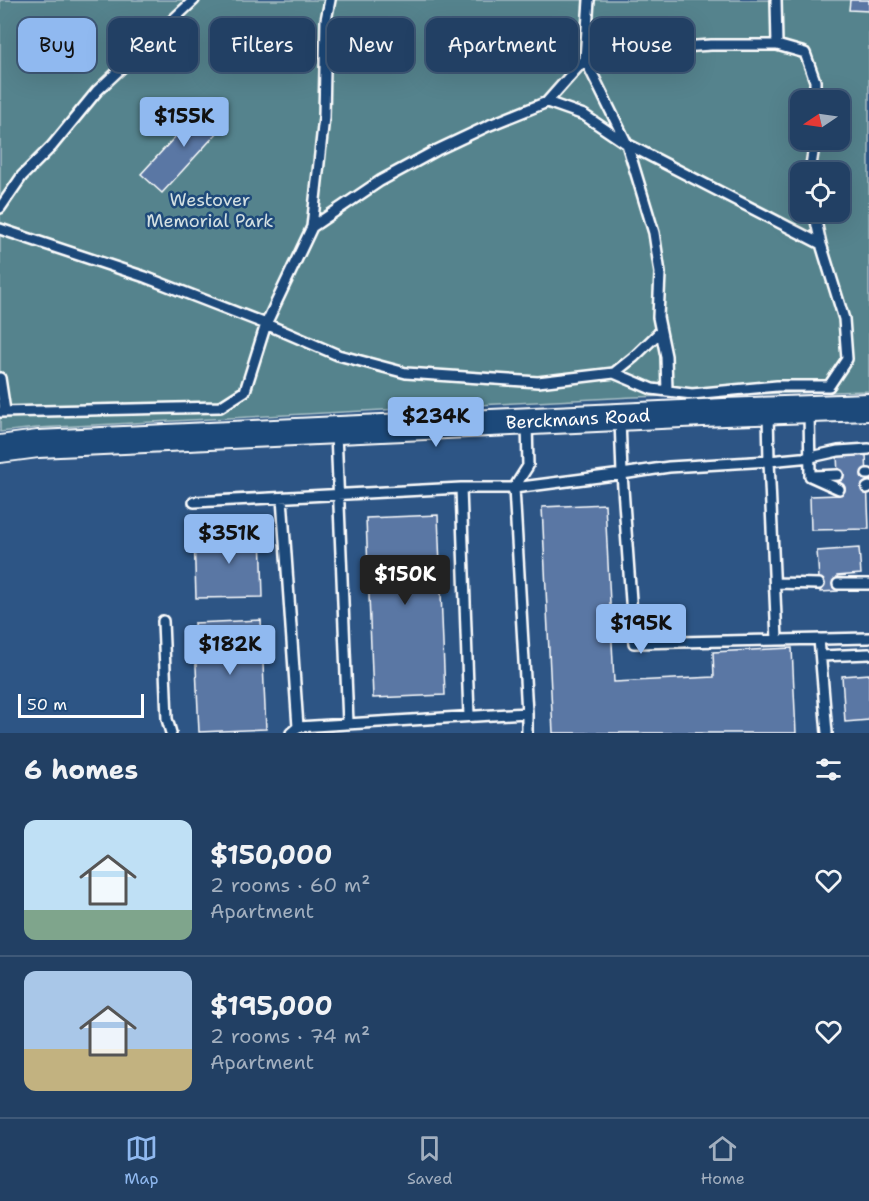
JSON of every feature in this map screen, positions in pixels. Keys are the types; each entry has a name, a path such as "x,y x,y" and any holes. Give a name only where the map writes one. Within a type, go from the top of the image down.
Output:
{"main road":[{"name":"Berckmans Road","path":"0,449 38,444 869,407"}],"lane":[{"path":"0,208 22,176 52,146 98,91 194,0"},
{"path":"0,378 3,411 220,407 245,391 266,324 312,227 324,117 326,20 330,0"},
{"path":"589,0 585,59 627,144 654,233 660,273 658,317 666,356 667,391"},
{"path":"776,0 777,45"},
{"path":"312,227 380,181 437,150 547,102 585,59 623,51 711,45 777,45 805,53 815,81 815,90"},
{"path":"547,102 584,116 627,144 821,244"},
{"path":"0,229 145,278 266,324 338,355 406,373 538,382 614,373 652,389 692,394 777,386 829,386 847,359 844,319 816,222"},
{"path":"614,373 661,331"},
{"path":"809,409 810,476"},
{"path":"768,410 777,640"},
{"path":"620,417 634,643 869,638"},
{"path":"527,421 528,466 514,488 527,733"},
{"path":"336,431 348,723"},
{"path":"194,502 514,488 669,467 769,461 869,449"},
{"path":"810,476 838,475"},
{"path":"810,476 839,489"},
{"path":"461,489 469,716"},
{"path":"282,498 294,730 348,723 527,713"},
{"path":"775,583 819,584"},
{"path":"838,584 869,584"},
{"path":"163,621 167,719 171,733"},
{"path":"819,639 827,733"},
{"path":"821,656 869,654"}],"green space":[{"name":"Westover Memorial Park","path":"0,0 869,0 869,391 633,397 37,428 0,432"}],"building":[{"path":"850,0 869,0 869,11 849,10"},
{"path":"206,103 227,122 162,193 141,174"},
{"path":"866,454 869,529 811,530 810,496 839,495 837,455"},
{"path":"605,504 614,682 714,677 713,652 792,648 796,733 553,733 542,507"},
{"path":"438,515 445,695 373,698 366,518"},
{"path":"261,532 263,597 196,598 194,534"},
{"path":"859,548 861,574 837,576 838,591 820,592 817,551"},
{"path":"261,620 266,729 199,732 194,623"},
{"path":"869,674 869,720 845,722 842,676"}]}
